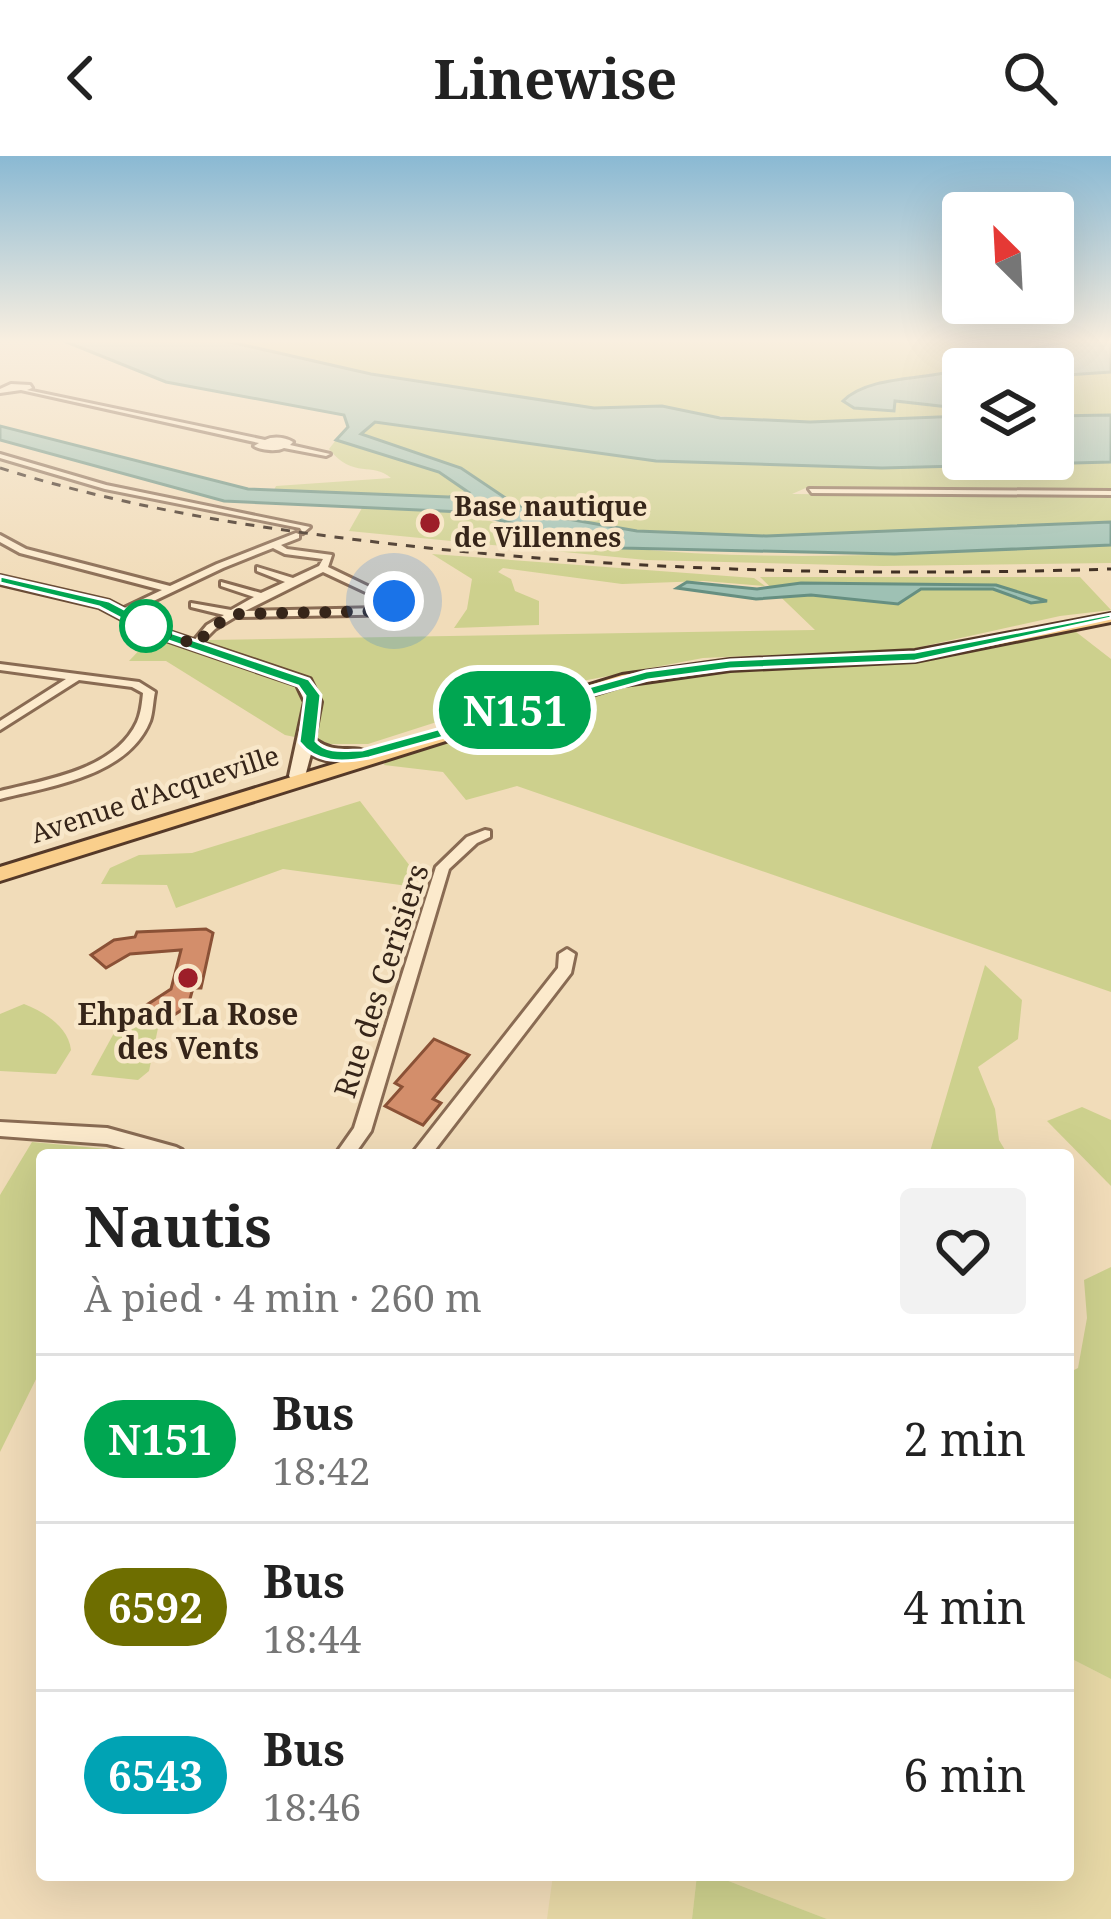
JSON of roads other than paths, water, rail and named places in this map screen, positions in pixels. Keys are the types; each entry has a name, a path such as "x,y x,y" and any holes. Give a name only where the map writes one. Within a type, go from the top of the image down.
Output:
{"main road":[{"path":"213,806 318,763 646,675 730,665 915,656 1111,618"},
{"name":"Avenue d'Acqueville","path":"0,874 213,806 318,763 466,725"}],"street":[{"path":"168,421 262,441 281,439 288,441 286,446 326,454"},
{"path":"0,456 105,487 302,531 124,612"},
{"path":"812,491 1111,493"},
{"path":"0,538 23,551 169,589"},
{"path":"196,645 211,628 262,596 323,568 329,557 285,551 274,544"},
{"path":"260,568 295,582"},
{"path":"195,605 234,614 414,610 323,568"},
{"path":"0,580 95,601 159,633 308,686 318,763"},
{"path":"224,584 262,596"},
{"path":"383,611 394,607 394,601"},
{"path":"0,667 135,684 149,692 150,709 112,760 0,794"},
{"path":"0,726 78,676"},
{"name":"Rue des Cerisiers","path":"348,1149 362,1131 443,867 485,834"},
{"path":"425,1149 566,969 567,954"},
{"path":"0,1129 107,1136 154,1149"}],"railway":[{"path":"0,468 217,519 522,557 774,570 1111,569"}],"place":[{"name":"Base nautique de Villennes","path":"430,523"},
{"name":"Ehpad La Rose des Vents","path":"188,978"}]}
